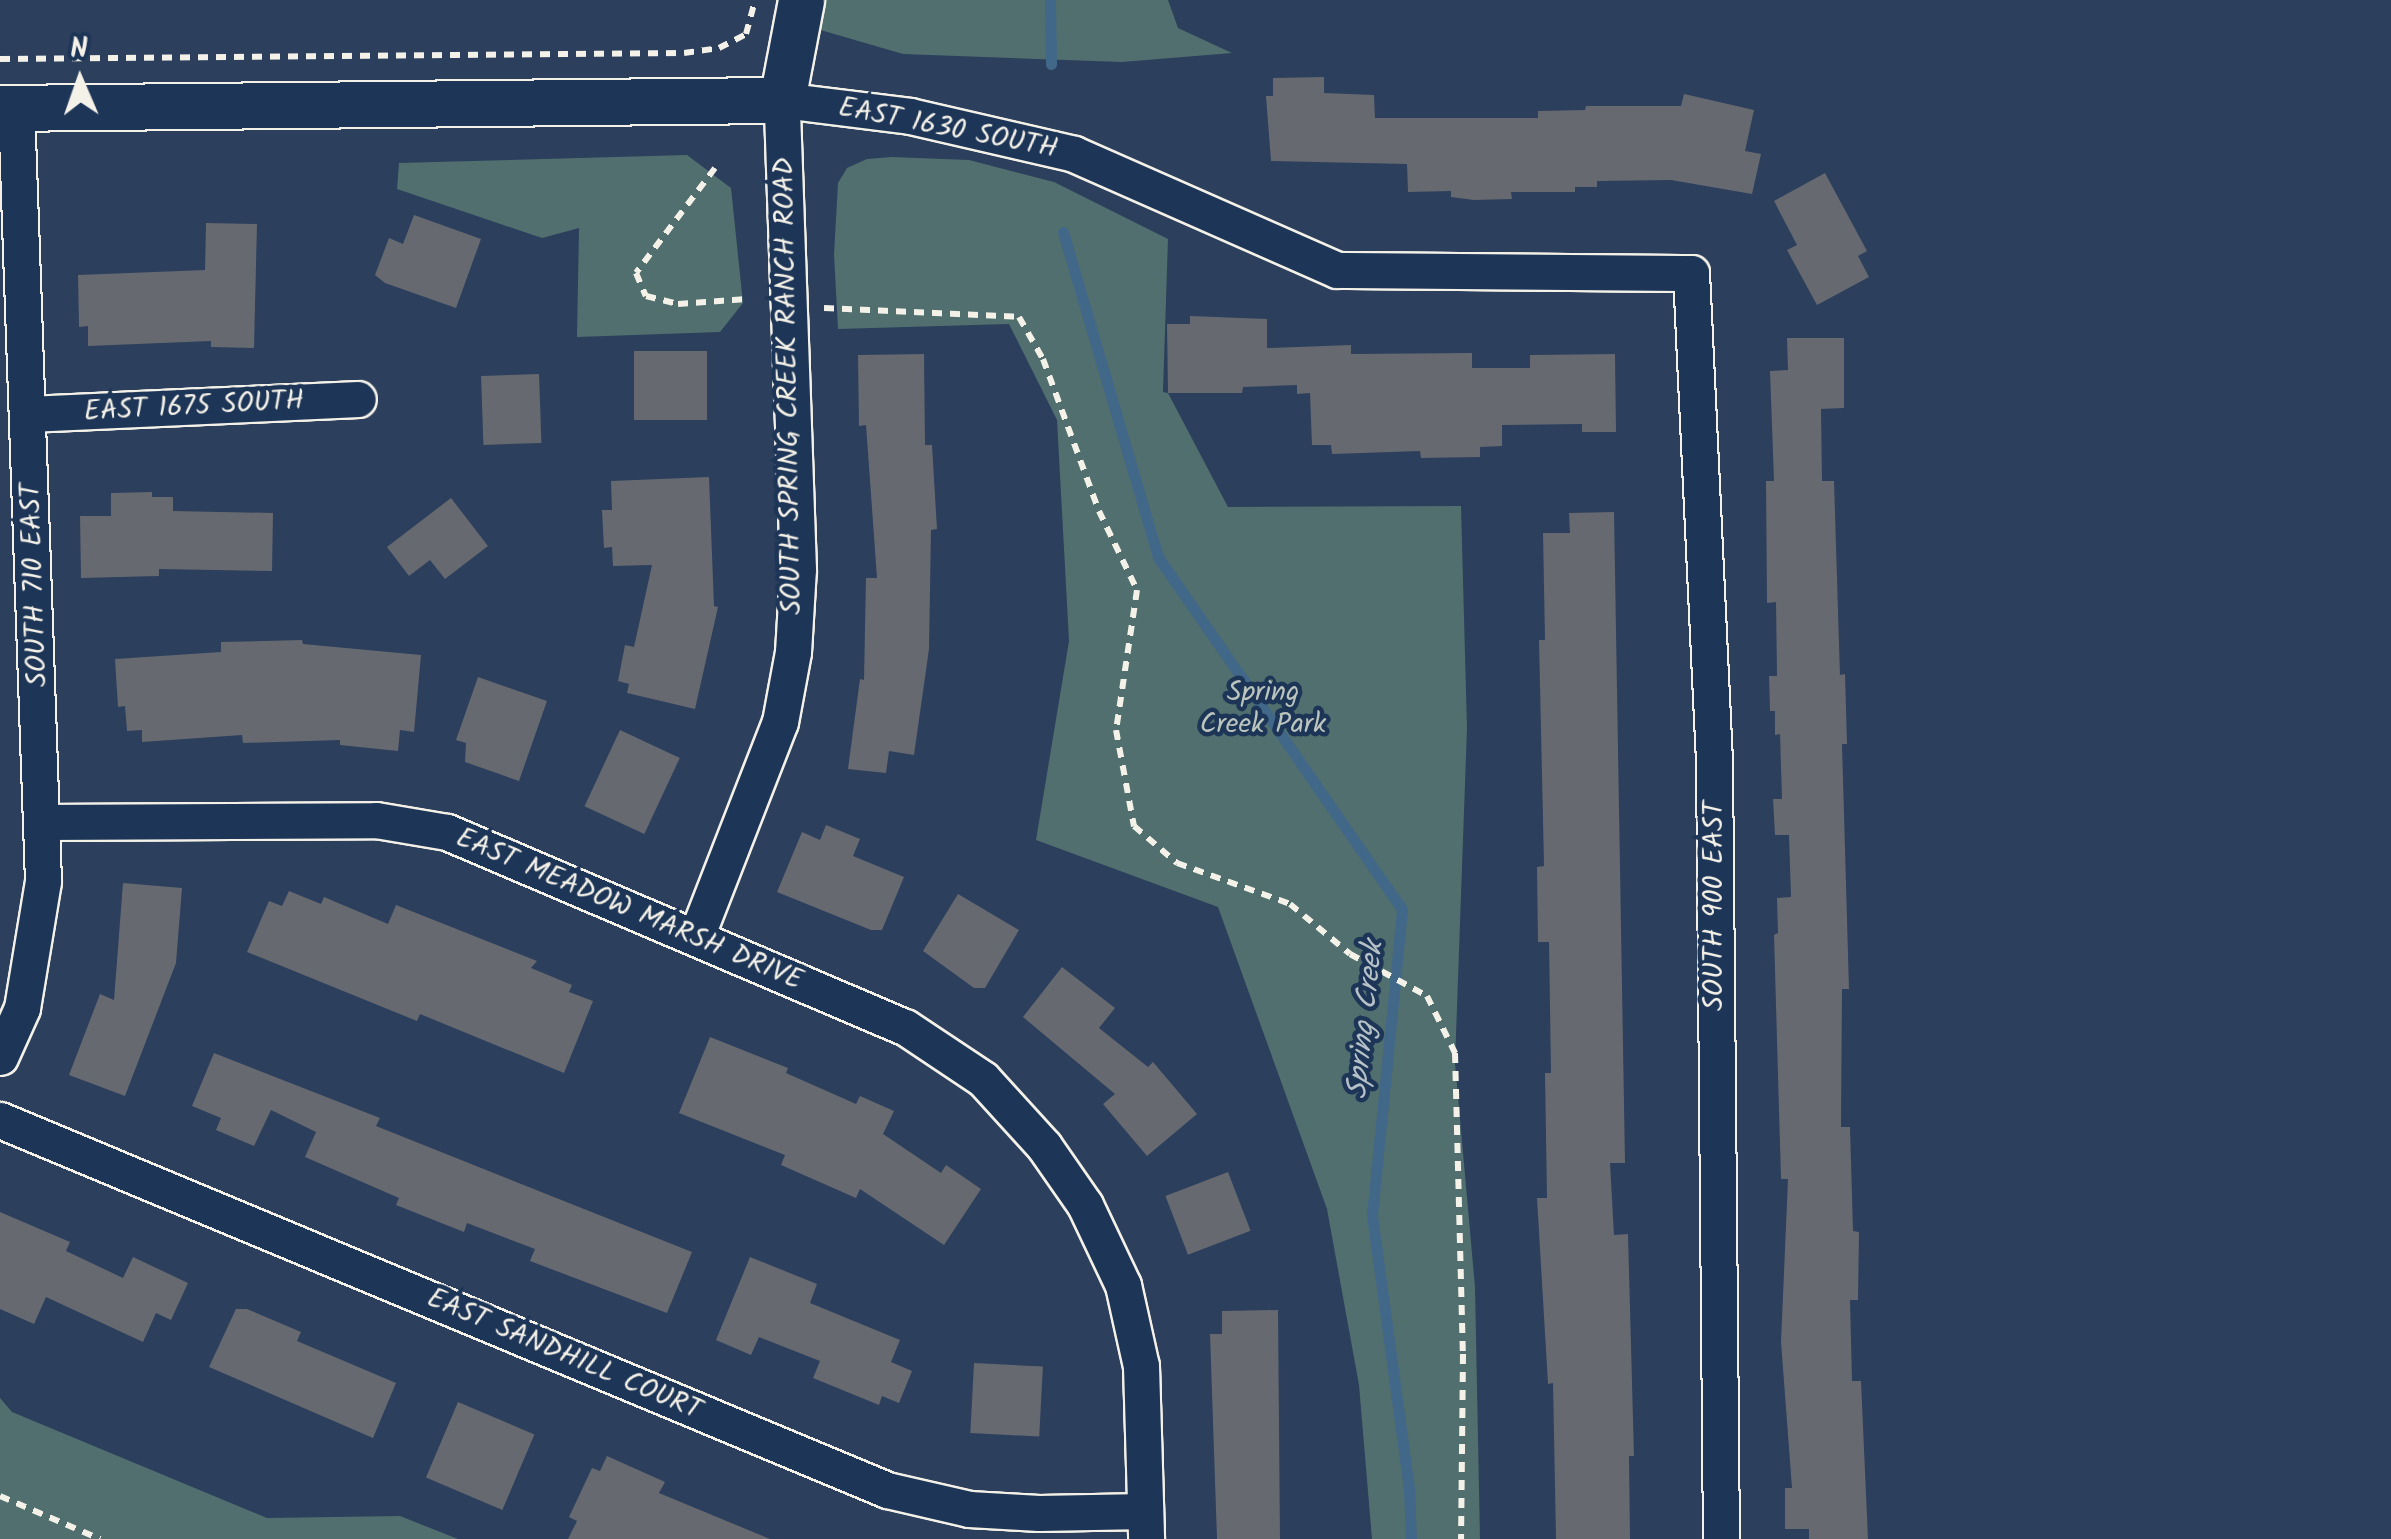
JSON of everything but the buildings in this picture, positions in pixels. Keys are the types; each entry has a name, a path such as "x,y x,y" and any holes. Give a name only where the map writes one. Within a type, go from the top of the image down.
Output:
{"street":[{"name":"SOUTH SPRING CREEK RANCH ROAD","path":"696,936 780,722 793,652 798,569 782,100 801,0"},
{"name":"EAST 1630 SOUTH","path":"8,108 782,100 910,116 1074,154 1336,270 1691,273"},
{"name":"SOUTH 710 EAST","path":"0,1057 22,1008 34,956 43,881 29,414 8,108"},
{"name":"SOUTH 900 EAST","path":"1691,273 1714,759 1721,1539"},
{"name":"EAST 1675 SOUTH","path":"29,414 358,399"},
{"name":"EAST MEADOW MARSH DRIVE","path":"42,822 376,820 446,832 905,1027 983,1080 1044,1146 1085,1204 1123,1285 1141,1366 1145,1525"},
{"name":"EAST SANDHILL COURT","path":"0,1120 886,1490 969,1508 1145,1525"}],"path":[{"path":"0,59 684,53 719,48 746,34 755,0"},
{"path":"715,168 636,273 646,296 678,304 747,299"},
{"path":"824,308 1018,317 1043,359 1099,511 1137,590 1116,730 1134,826 1177,863 1290,904 1350,954 1426,996 1455,1054 1463,1354 1461,1539"},
{"path":"0,1496 100,1539"}],"green space":[{"path":"823,0 1168,0 1178,28 1232,53 1122,62 903,54 817,29"},
{"path":"687,155 731,188 743,303 720,332 577,337 579,228 542,238 397,189 399,163"},
{"name":"Spring Creek Park","path":"867,159 969,160 1054,182 1168,239 1163,392 1168,393 1228,507 1461,506 1467,728 1455,1063 1475,1287 1480,1539 1372,1539 1359,1385 1327,1209 1218,907 1036,840 1069,641 1057,420 1009,324 838,329 834,254 838,183 847,168"},
{"path":"0,1398 12,1412 267,1518 400,1516 458,1539 0,1539"}],"waterway":[{"name":"Spring Creek","path":"1050,0 1051,64"},
{"name":"Spring Creek","path":"1063,232 1158,557 1402,910 1372,1215 1409,1490 1411,1539"}]}
